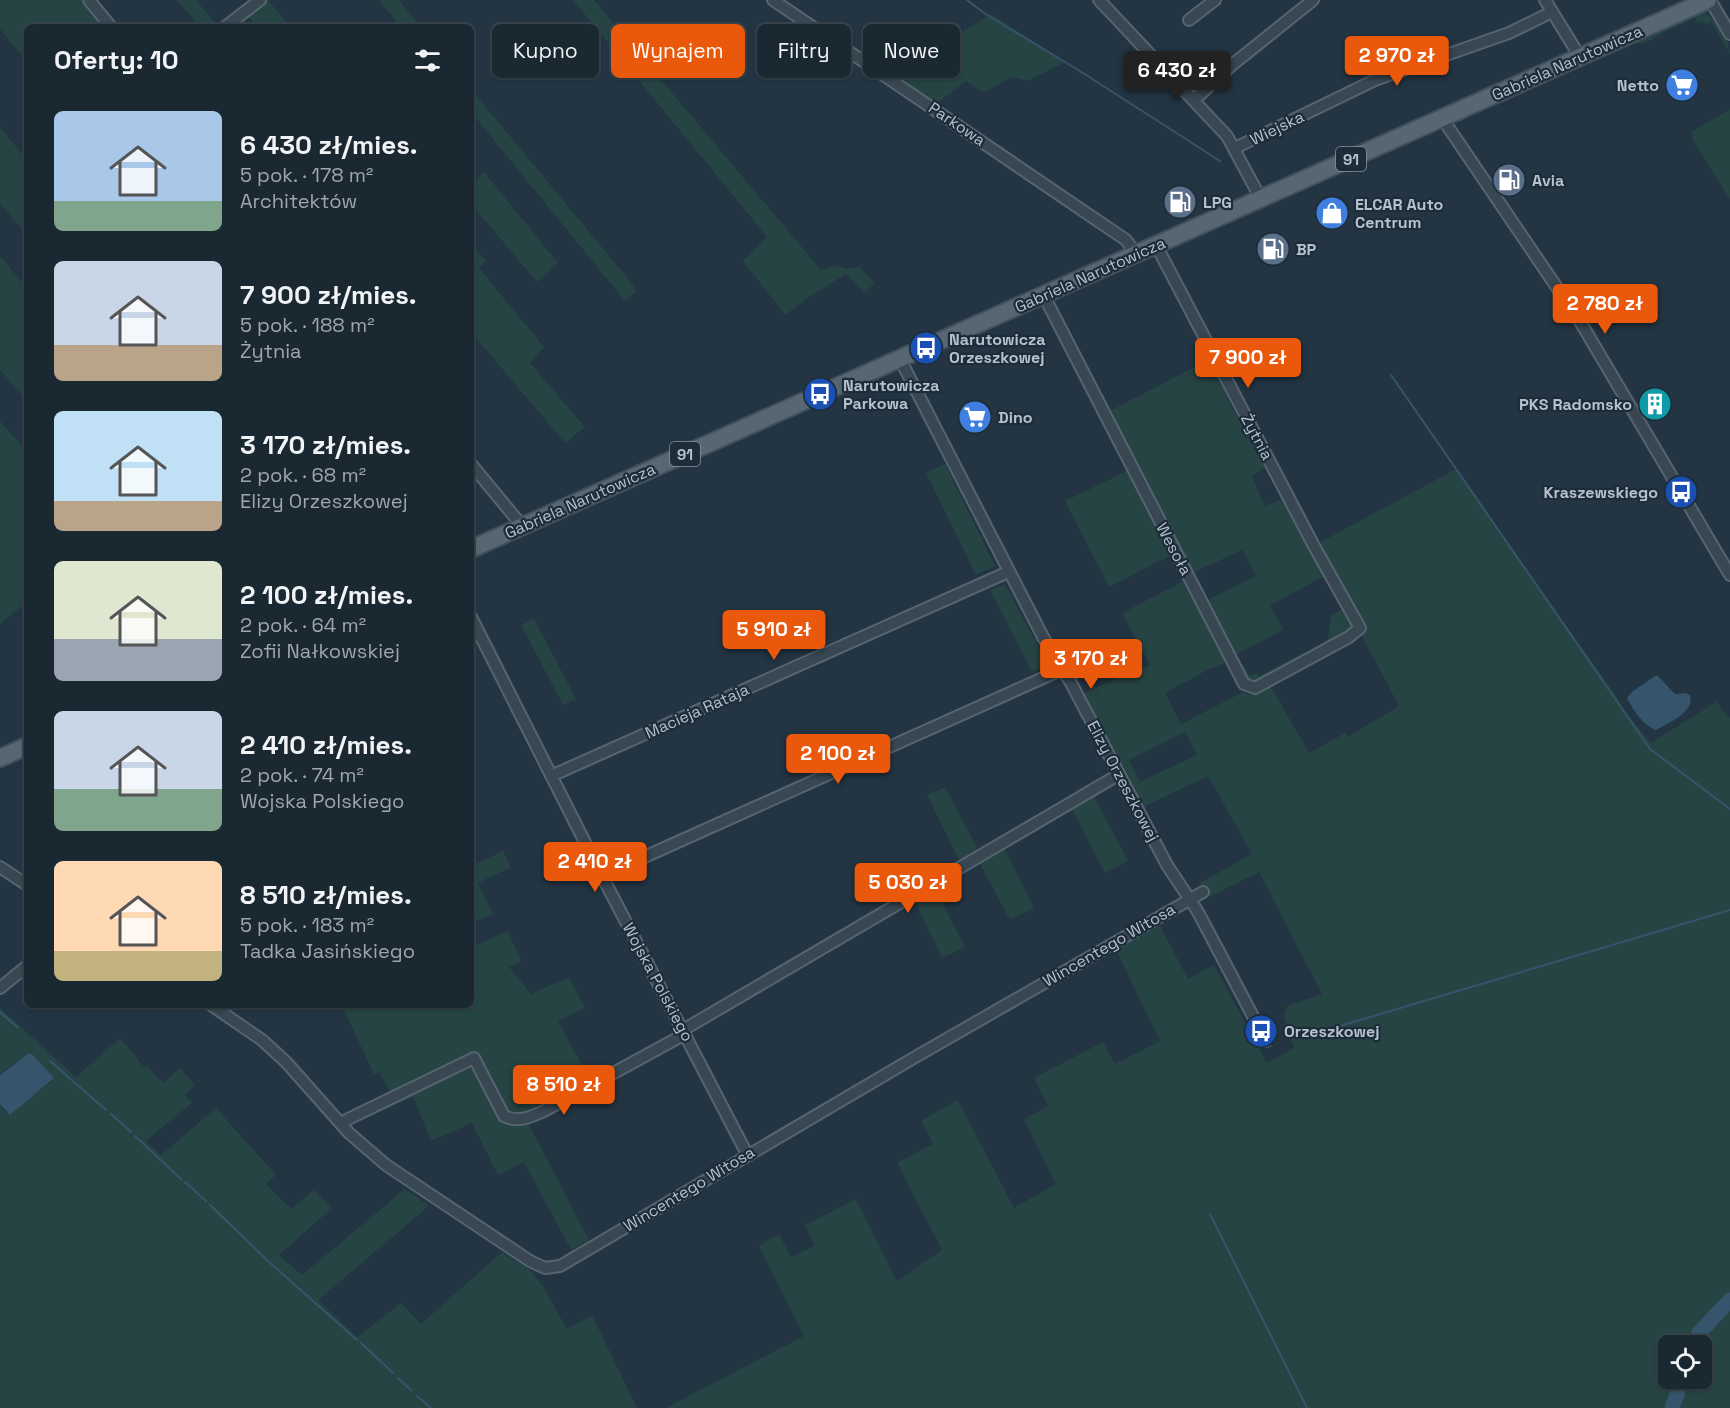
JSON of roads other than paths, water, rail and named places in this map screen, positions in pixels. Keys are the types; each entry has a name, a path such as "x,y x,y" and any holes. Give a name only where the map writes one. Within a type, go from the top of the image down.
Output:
{"main road":[{"name":"Gabriela Narutowicza","path":"474,548 1709,0"},
{"path":"0,758 24,747"}],"street":[{"path":"89,0 109,24"},
{"path":"229,24 260,0"},
{"name":"Parkowa","path":"773,0 1126,240 1136,254"},
{"path":"1099,0 1227,136 1261,199"},
{"path":"1190,20 1215,0"},
{"path":"1194,99 1232,65 1313,0"},
{"path":"1545,0 1580,57"},
{"path":"1709,0 1730,34"},
{"name":"Wiejska","path":"1235,148 1375,80 1509,33 1552,12"},
{"path":"1442,118 1581,323 1730,575"},
{"name":"Żytnia","path":"1156,245 1314,546 1360,628"},
{"name":"Wesoła","path":"1044,296 1244,684 1256,688 1349,637 1360,628"},
{"name":"Elizy Orzeszkowej","path":"900,359 1042,637 1063,669 1167,865 1189,899 1266,1041"},
{"path":"474,468 521,527"},
{"name":"Macieja Rataja","path":"551,776 1008,572"},
{"name":"Wojska Polskiego","path":"474,623 602,876 747,1154"},
{"path":"602,876 1063,669"},
{"path":"340,1123 474,1058 504,1116 522,1119 544,1111 684,1032 1118,774"},
{"path":"0,867 24,883"},
{"name":"Wincentego Witosa","path":"215,1008 262,1040 286,1062 349,1133 386,1165 530,1261 545,1268 560,1266 747,1154 1203,892"},
{"path":"0,988 24,968"}],"water":[{"path":"1657,675 1675,694 1690,695 1691,701 1685,712 1656,730 1639,717 1627,698 1633,691"},
{"path":"28,1054 32,1054 54,1078 10,1115 0,1104 0,1075"}],"waterway":[{"path":"967,0 984,13 1220,161"},
{"path":"1391,375 1650,749 1730,809"},
{"path":"1303,1037 1730,910"},
{"path":"0,1012 17,1027"},
{"path":"50,1061 106,1110"},
{"path":"111,1114 131,1132"},
{"path":"135,1136 181,1179"},
{"path":"185,1182 206,1201"},
{"path":"210,1205 268,1261 357,1340"},
{"path":"1210,1214 1307,1408"},
{"path":"1698,1335 1730,1300"},
{"path":"361,1343 393,1373"},
{"path":"398,1378 411,1390"},
{"path":"1672,1408 1679,1389"},
{"path":"417,1396 431,1408"}],"place":[{"name":"Netto","path":"1682,85"},
{"name":"Avia","path":"1509,180"},
{"name":"LPG","path":"1180,202"},
{"name":"ELCAR Auto Centrum","path":"1332,213"},
{"name":"BP","path":"1273,249"},
{"name":"Narutowicza Orzeszkowej","path":"926,348"},
{"name":"Narutowicza Parkowa","path":"820,394"},
{"name":"PKS Radomsko","path":"1655,404"},
{"name":"Dino","path":"975,417"},
{"name":"Kraszewskiego","path":"1681,492"},
{"name":"Orzeszkowej","path":"1261,1031"}]}
